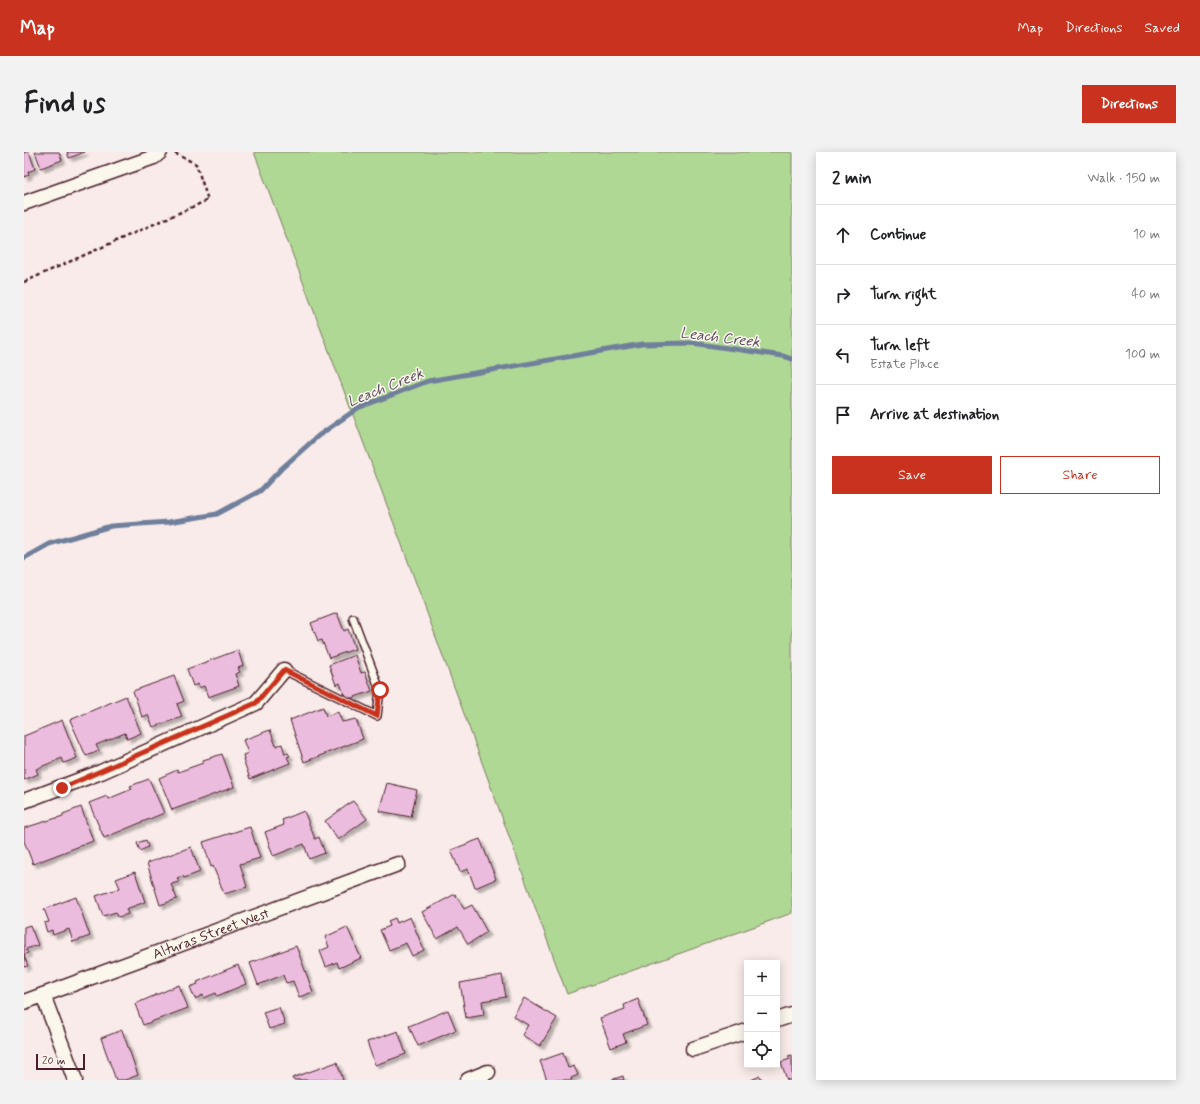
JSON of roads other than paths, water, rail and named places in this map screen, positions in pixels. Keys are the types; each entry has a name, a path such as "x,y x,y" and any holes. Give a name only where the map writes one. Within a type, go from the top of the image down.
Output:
{"street":[{"path":"24,203 154,156 160,152"},
{"path":"24,801 101,772 256,703 284,670"},
{"name":"Alturas Street West","path":"24,1002 398,864"},
{"path":"43,995 75,1080"},
{"path":"780,1019 792,1015"},
{"path":"693,1049 744,1032"},
{"path":"468,1080 488,1072"}],"lane":[{"path":"284,670 377,716 380,690 353,618"}],"waterway":[{"name":"Leach Creek","path":"24,558 49,544 111,526 169,522 217,514 260,491 282,468 318,436 358,408 428,381 642,344 692,343 783,356 792,359"}]}
